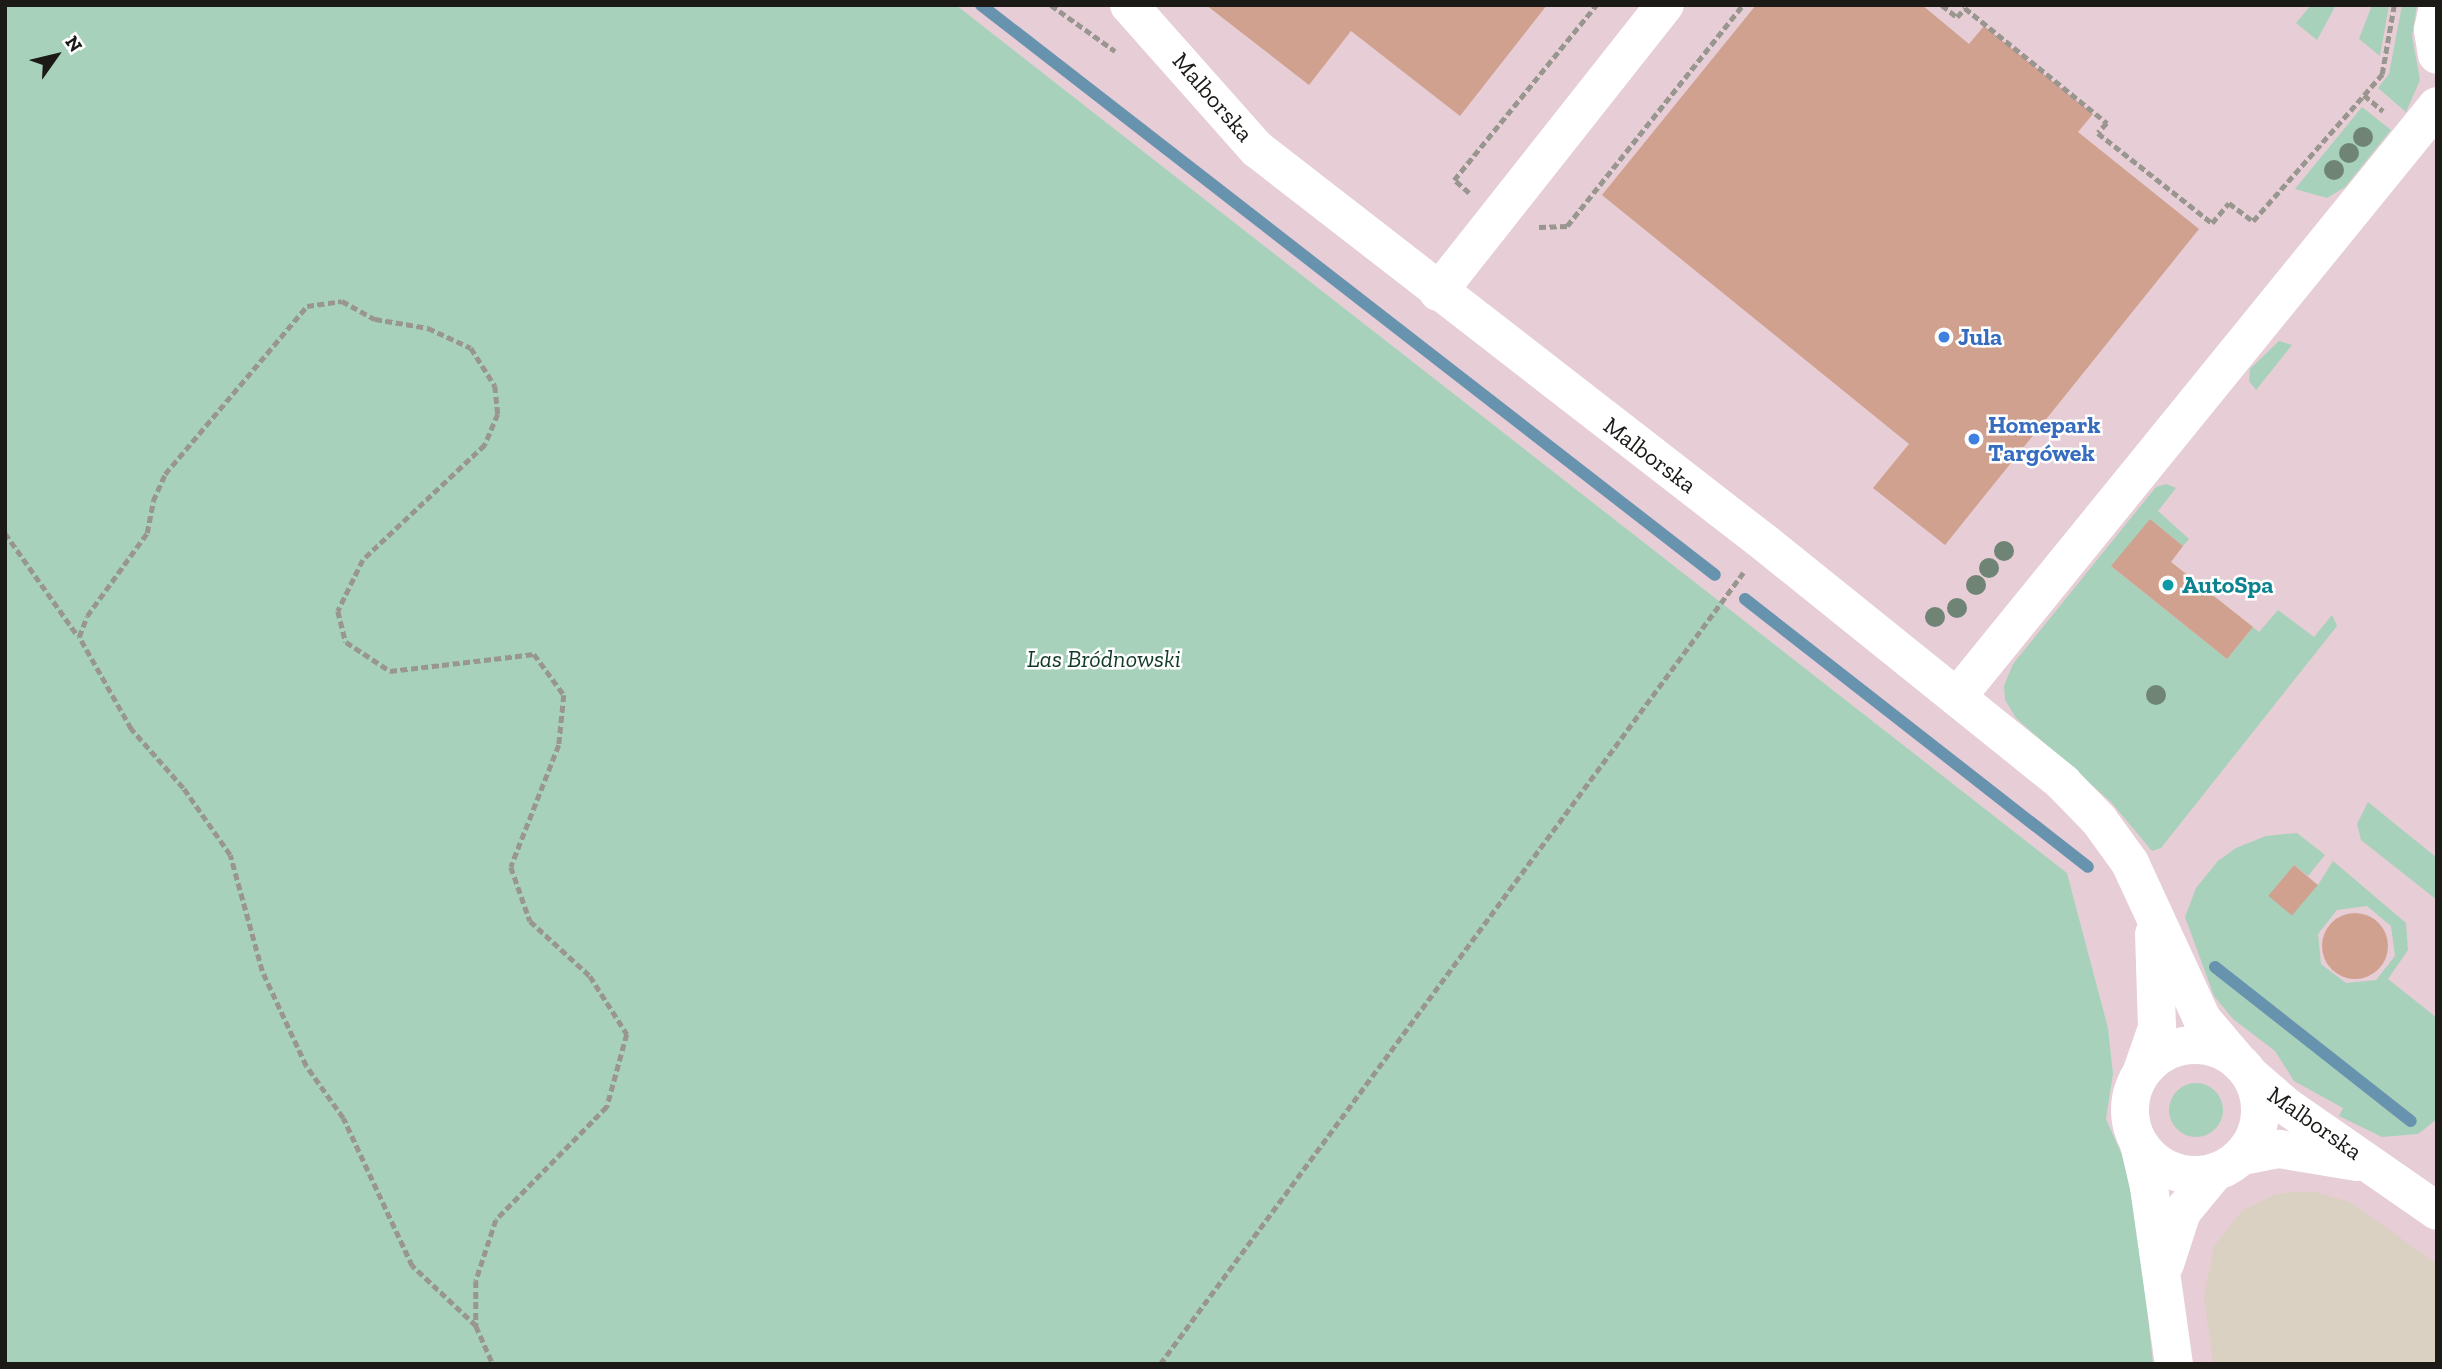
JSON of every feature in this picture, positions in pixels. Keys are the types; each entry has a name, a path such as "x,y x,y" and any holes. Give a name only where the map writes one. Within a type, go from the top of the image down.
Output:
{"street":[{"name":"Malborska","path":"1129,5 1257,149 1765,543 2063,783 2099,820 2130,863 2153,918 2202,1018 2243,1067 2286,1106 2381,1168 2437,1210"},
{"path":"1438,292 1665,5"},
{"path":"2437,11 2433,30 2437,55"},
{"path":"1957,697 2437,106"},
{"name":"Malborska","path":"2142,1071 2158,1011 2153,918"},
{"path":"2162,1271 2182,1212 2228,1165 2260,1123 2260,1098 2243,1067 2204,1045 2181,1046 2160,1055 2142,1071 2130,1101 2162,1271 2174,1364"},
{"path":"2138,1144 2155,1162 2177,1174 2228,1165"},
{"name":"Malborska","path":"2228,1165 2279,1149 2304,1150 2381,1168"}],"path":[{"path":"1941,5 1957,18 1965,8 2107,123 2098,133 2212,223 2229,202 2253,221 2382,74 2394,5"},
{"path":"2364,95 2413,135"},
{"path":"79,637 87,616 147,533 153,501 165,474 307,306 342,301 375,319 428,328 471,348 495,386 498,414 485,445 363,560 338,611 346,642 390,671 534,654 564,695 559,746 511,867 530,921 590,976 627,1034 607,1107 496,1220 476,1282 476,1326"},
{"path":"5,533 79,637 131,729 183,788 230,856 262,971 306,1066 343,1118 412,1266 476,1326 493,1364"},
{"path":"1160,1364 1765,543"}],"shaded area":[{"name":"Homepark Targówek","path":"956,5 2437,5 2437,1364 2153,1364 2138,1237 2106,1119 2113,1074 2108,1028 2067,873"},
{"path":"2314,1192 2350,1202 2437,1264 2437,1364 2213,1364 2204,1297 2214,1246 2242,1211 2273,1195"}],"green space":[{"name":"Las Bródnowski","path":"5,5 956,5 2067,873 2108,1028 2113,1074 2106,1119 2134,1182 2153,1364 5,1364"},
{"path":"2311,5 2336,5 2317,40 2296,23"},
{"path":"2372,5 2389,5 2380,56 2359,39"},
{"path":"2402,5 2417,5 2412,36 2420,80 2406,112 2378,88 2389,74"},
{"path":"2362,107 2391,130 2345,187 2327,198 2295,189"},
{"path":"2279,341 2292,345 2256,390 2249,381 2250,369"},
{"path":"2166,484 2176,488 2158,511 2189,539 2183,546 2150,519 2112,567 2227,659 2253,627 2259,632 2278,610 2314,637 2332,615 2337,626 2161,848 2152,851 2111,802 2016,718 2005,700 2004,686 2013,664 2156,487"},
{"path":"2368,802 2437,858 2437,900 2361,840 2357,824"},
{"path":"2297,833 2325,855 2308,876 2294,865 2269,896 2318,885 2333,861 2406,923 2408,950 2388,979 2437,1018 2437,1119 2418,1134 2382,1137 2339,1116 2343,1108 2294,1081 2275,1051 2233,1019 2214,996 2185,917 2196,888 2218,861 2236,848 2266,836","holes":["2367,906 2391,926 2395,956 2376,980 2346,983 2321,964 2318,934 2337,910"]},
{"path":"2196,1083 2215,1091 2223,1110 2215,1129 2196,1137 2177,1129 2169,1110 2177,1091"}],"building":[{"path":"1206,5 1547,5 1460,116 1351,31 1309,85"},
{"name":"Jula","path":"1756,5 1922,5 1969,44 1984,26 2093,114 2078,132 2199,229 1945,545 1873,488 1909,444 1602,195"},
{"name":"AutoSpa","path":"2150,519 2183,546 2171,562 2253,627 2227,659 2111,566"},
{"path":"2294,865 2318,885 2292,916 2268,896"},
{"path":"2355,913 2368,915 2383,928 2388,946 2386,959 2373,974 2355,979 2342,977 2327,964 2322,946 2324,933 2337,918"}],"waterway":[{"path":"981,5 1715,575"},
{"path":"1745,599 2088,867"},
{"path":"2215,967 2411,1121"}],"place":[{"name":"Jula","path":"1944,337"},
{"name":"Homepark Targówek","path":"1974,439"},
{"name":"AutoSpa","path":"2168,585"}]}
